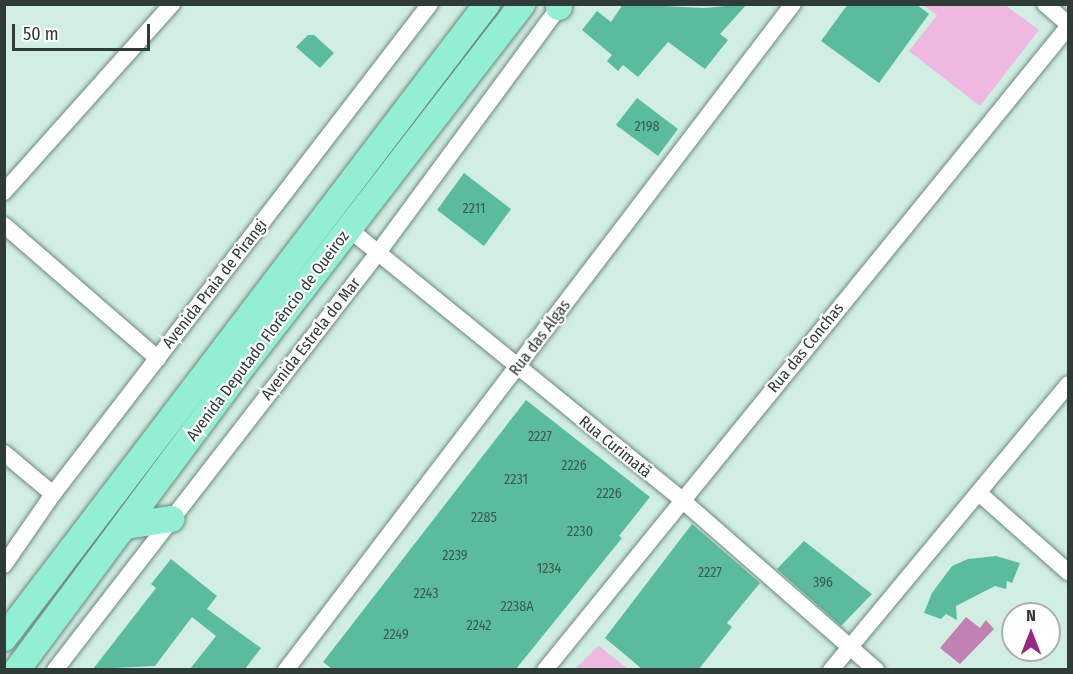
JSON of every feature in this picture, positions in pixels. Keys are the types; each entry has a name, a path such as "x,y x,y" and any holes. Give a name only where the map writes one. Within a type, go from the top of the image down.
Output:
{"main road":[{"name":"Avenida Deputado Florêncio de Queiroz","path":"4,638 487,4"},
{"name":"Avenida Deputado Florêncio de Queiroz","path":"17,669 523,4"},
{"path":"126,526 171,519"}],"street":[{"path":"4,192 172,4"},
{"name":"Avenida Praia de Pirangi","path":"4,565 53,494 430,4"},
{"name":"Rua das Algas","path":"286,669 517,369 793,4"},
{"path":"1045,4 1068,25"},
{"name":"Avenida Estrela do Mar","path":"56,669 377,254 560,5"},
{"name":"Rua das Conchas","path":"545,669 1068,25"},
{"path":"4,225 158,359"},
{"name":"Rua Curimatã","path":"350,229 377,254 517,369 682,500 876,669"},
{"path":"831,669 1068,384"},
{"path":"4,453 53,494"},
{"path":"979,493 1068,572"}],"shaded area":[{"path":"923,5 1005,5 1039,30 980,106 909,51 937,15"},
{"path":"966,617 980,628 986,620 994,629 960,664 940,648"},
{"path":"599,646 628,669 575,669"}],"building":[{"path":"623,4 704,8 747,4 720,34 728,40 705,69 668,42 638,77 623,65 618,71 607,61 612,55 582,30 597,11 611,22"},
{"path":"848,4 916,4 929,14 879,83 821,41"},
{"path":"308,35 314,35 334,53 320,68 296,47"},
{"path":"637,98 678,129 658,156 616,125"},
{"path":"464,173 511,209 484,246 437,210"},
{"path":"526,400 650,497 619,536 622,538 516,669 332,669 323,662"},
{"path":"692,524 760,583 727,623 732,627 699,669 642,669 605,638"},
{"path":"804,541 872,594 841,626 777,569"},
{"path":"996,556 1020,563 1012,583 1007,581 1006,589 995,586 956,606 957,620 946,614 941,619 924,613 932,593 952,566 968,559"},
{"path":"171,559 217,596 207,609 261,648 245,669 190,669 216,636 192,617 155,666 93,669 156,588 151,584"}]}
